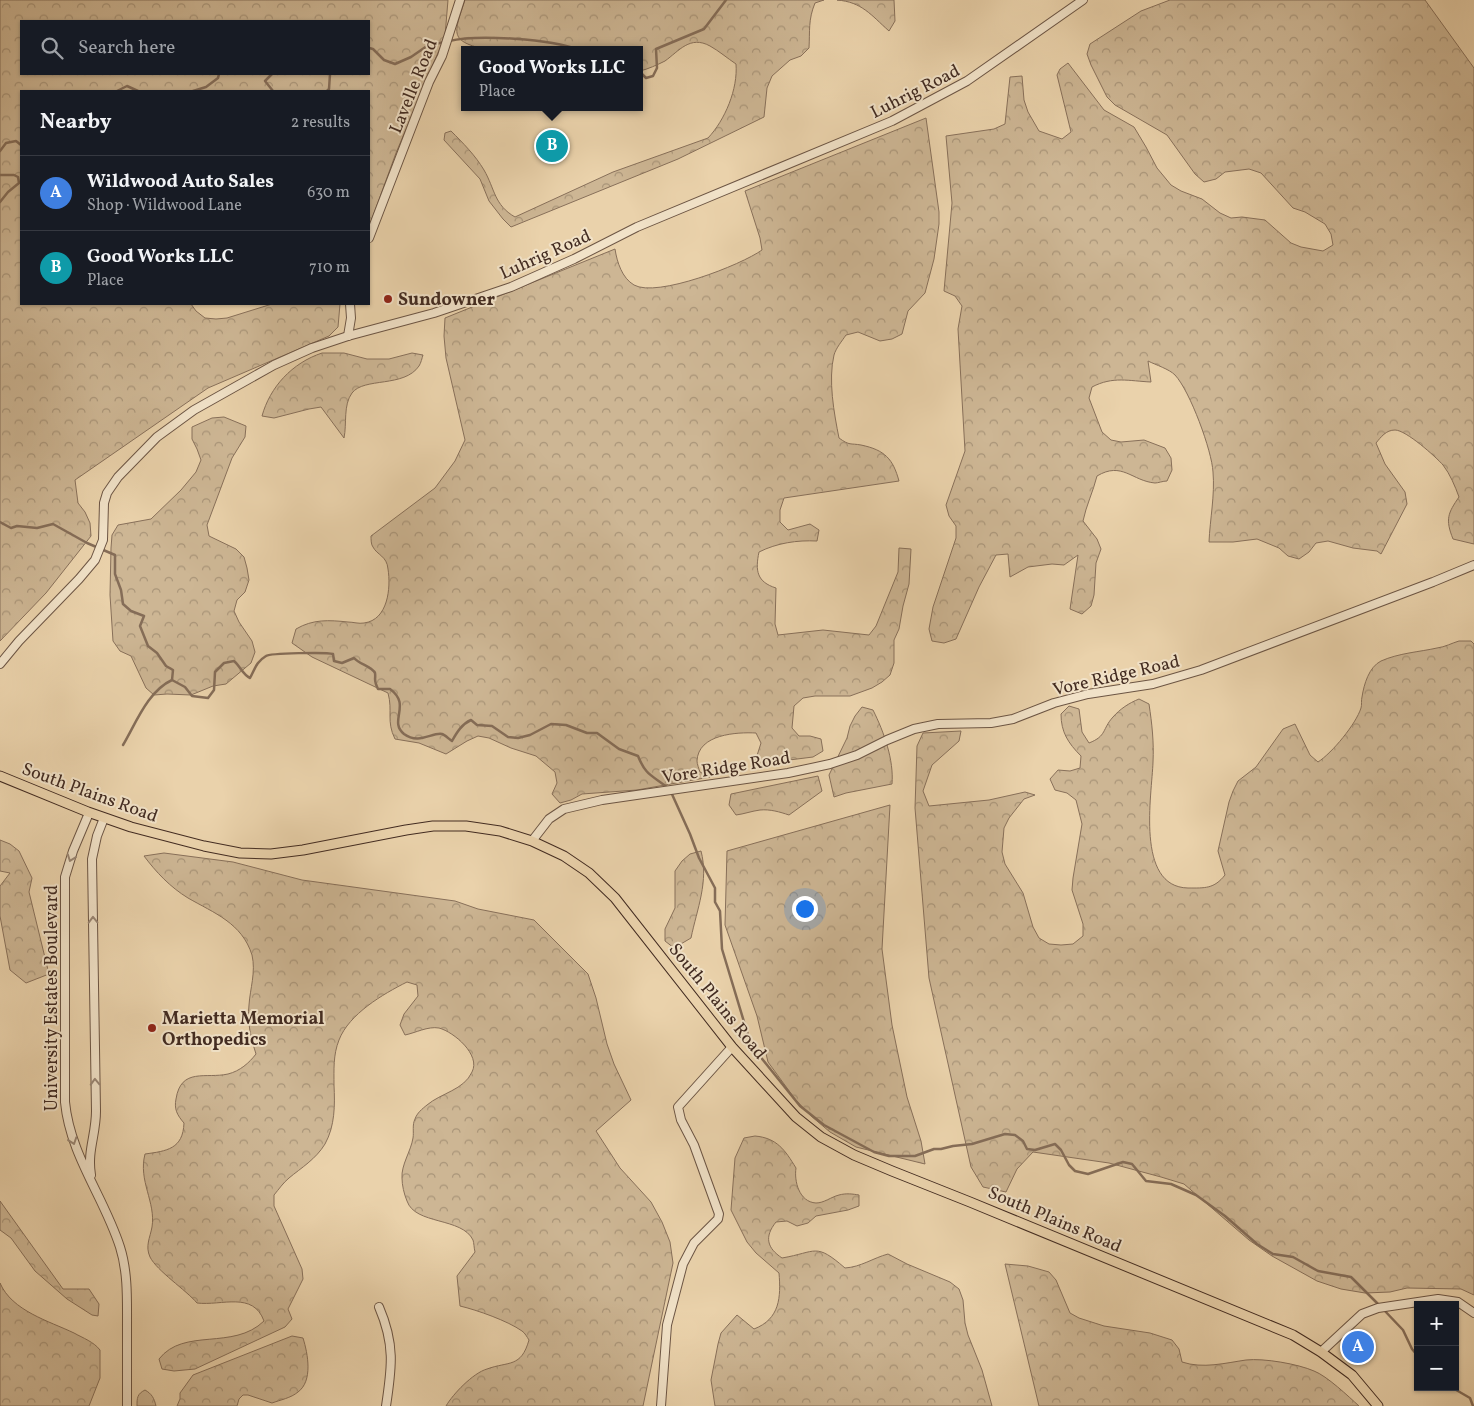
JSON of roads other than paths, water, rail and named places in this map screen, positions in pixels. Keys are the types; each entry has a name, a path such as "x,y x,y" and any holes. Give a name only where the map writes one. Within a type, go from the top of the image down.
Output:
{"main road":[{"name":"South Plains Road","path":"0,776 89,813 155,834 204,846 248,853 271,854 303,850 433,826 466,826 500,831 532,841 564,856 589,873 615,898 732,1047 796,1117 821,1137 854,1155 1293,1335 1321,1352 1352,1375 1378,1406"}],"street":[{"name":"Lavelle Road","path":"370,235 429,82 442,56 460,0"},
{"name":"Luhrig Road","path":"0,664 79,579 94,560 103,540 104,503 107,493 118,477 157,437 194,410 233,387 312,348 348,336 434,313 511,287 574,260 637,227 892,121 967,81 1083,0"},
{"path":"348,336 351,318 350,305"},
{"name":"Vore Ridge Road","path":"532,841 549,820 564,809 602,800 788,773 830,764 857,755 886,740 914,729 938,724 991,723 1013,719 1054,703 1088,694 1153,684 1201,670 1234,659 1474,565"},
{"name":"University Estates Boulevard","path":"89,813 73,851 65,877 65,1102 69,1128 82,1165 92,1182 114,1231 123,1257 127,1311 127,1406"},
{"name":"University Estates Boulevard","path":"92,1182 89,1158 96,1118 92,859 97,836 104,818"},
{"path":"661,1406 667,1325 683,1264 694,1243 718,1219 719,1214 694,1145 680,1120 678,1107 732,1047"},
{"path":"1321,1352 1362,1314 1378,1308 1438,1299 1458,1302 1474,1313"},
{"path":"379,1307 388,1328 392,1363 386,1406"}],"waterway":[{"path":"643,75 646,78 653,76 657,68 656,49 704,29 726,0"},
{"path":"449,41 495,38 533,40 567,46"},
{"path":"370,48 384,60 395,64 411,57 427,46 444,42"},
{"path":"196,90 206,87 218,78 219,75"},
{"path":"271,75 265,81 272,90"},
{"path":"328,90 330,75"},
{"path":"119,90 127,86 136,90"},
{"path":"0,151 6,143 16,141 20,144"},
{"path":"0,175 14,175 18,177 19,183 0,202"},
{"path":"0,522 11,528 17,526 37,528 53,524 87,543 115,555 115,574 121,590 123,604 131,611 144,616 140,626 148,646 157,653 166,666 173,670 172,680 185,687 192,696 208,698 214,690 215,672 224,663 234,661 245,675 250,678 256,666 266,656 329,653 333,654 334,661 342,663 354,658 374,671 378,689 390,689 396,695 400,707 398,724 404,734 410,737 420,738 442,734 452,741 460,729 471,720 477,725 492,726 508,737 518,738 530,735 551,724 566,725 587,733 597,733 619,749 638,756 647,771 668,788"},
{"path":"123,745 149,700 172,680"},
{"path":"671,792 699,858 715,888 715,902 720,911 722,949 751,1045 800,1106 824,1125 874,1152 889,1156 915,1156 934,1149 972,1144 1005,1134 1015,1135 1023,1141 1027,1149 1035,1150 1055,1144 1075,1171 1088,1174 1123,1162 1132,1164 1146,1181 1171,1184 1196,1195 1225,1216 1257,1244 1273,1254 1293,1257 1318,1271 1351,1277 1379,1305"},
{"path":"1383,1309 1403,1330 1414,1351"},
{"path":"1458,1391 1470,1398 1473,1406"}],"place":[{"name":"Good Works LLC","path":"552,146"},
{"name":"Sundowner","path":"388,299"},
{"name":"Marietta Memorial Orthopedics","path":"152,1028"},
{"name":"Wildwood Auto Sales","path":"1358,1347"}]}
